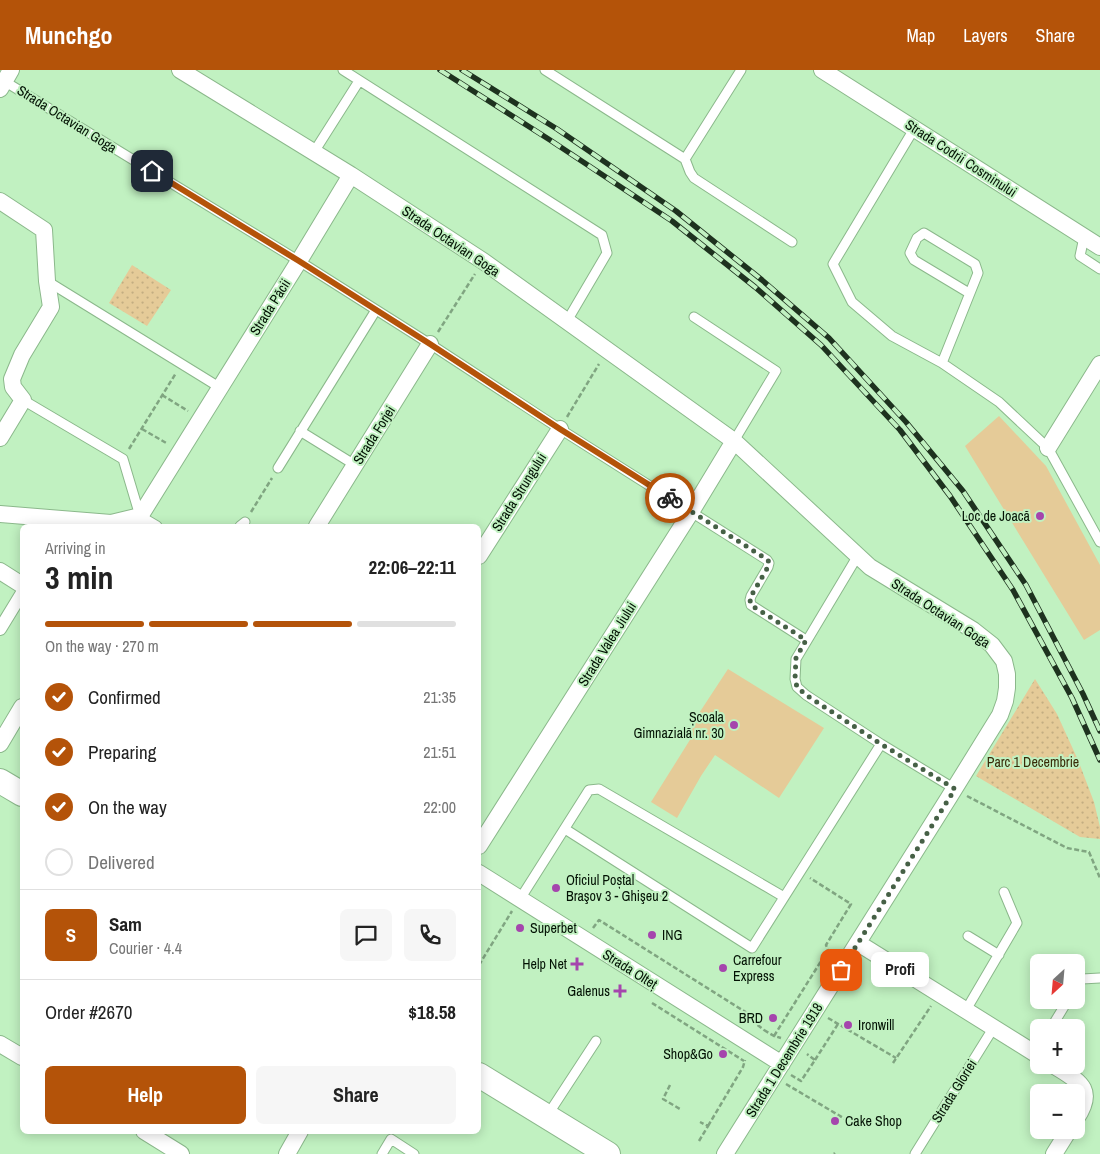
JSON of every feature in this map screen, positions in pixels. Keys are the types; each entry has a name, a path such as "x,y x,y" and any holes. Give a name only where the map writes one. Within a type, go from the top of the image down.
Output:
{"main road":[{"path":"0,781 20,793"},
{"path":"481,1076 608,1154"}],"street":[{"name":"Strada Octavian Goga","path":"180,70 351,175 482,261 608,350 734,442 870,567 973,630 992,645 1004,661 1007,674 1005,701 1000,715 955,789"},
{"name":"Strada Codrii Cosminului","path":"822,70 1100,247"},
{"name":"Strada Păcii","path":"137,521 351,175"},
{"path":"0,201 44,230 47,281 51,307 22,354 12,379 14,387 23,400 0,438"},
{"name":"Strada Forjei","path":"318,524 430,344"},
{"path":"1048,448 1100,364"},
{"name":"Strada Strungului","path":"481,553 560,429"},
{"name":"Strada Valea Jiului","path":"481,843 734,442"},
{"path":"0,514 111,524 137,521"},
{"path":"0,571 20,584"},
{"path":"0,629 20,595"},
{"path":"0,744 20,710"},
{"name":"Strada 1 Decembrie 1918","path":"726,1154 955,789"},
{"name":"Strada Olteț","path":"481,874 778,1071"},
{"path":"858,943 1030,1048"},
{"path":"0,1044 20,1056"},
{"path":"1067,1074 1080,1084"},
{"path":"149,1134 181,1154"},
{"path":"292,1152 299,1134"},
{"path":"1054,1154 1063,1139"}],"lane":[{"path":"343,70 602,234 607,252 567,321"},
{"path":"545,70 685,159 694,178 792,242"},
{"path":"685,159 741,70"},
{"name":"Strada Octavian Goga","path":"5,80 299,261 768,560 768,567 751,596 751,605 806,640"},
{"path":"314,152 359,80"},
{"path":"914,128 833,264 852,302 892,336 942,363 999,402 1048,448 1100,542"},
{"path":"942,363 978,273 975,264 924,233 917,238 910,253 914,260 969,293"},
{"path":"1084,237 1080,256 1100,269"},
{"path":"47,281 220,388"},
{"path":"278,468 376,310"},
{"path":"694,317 776,371 734,442"},
{"path":"23,400 123,459 137,521 150,524"},
{"path":"300,431 355,465"},
{"path":"858,557 796,658 795,679 797,687 806,695 881,744 955,789"},
{"path":"565,829 752,948 881,744"},
{"path":"520,899 589,790 599,789 784,897"},
{"path":"966,1010 1017,923 1004,892"},
{"path":"968,936 999,955"},
{"path":"1085,980 1100,978"},
{"name":"Strada Gloriei","path":"915,1154 994,1027"},
{"path":"546,1117 596,1041"},
{"path":"382,1154 391,1138 414,1154"}],"path":[{"path":"430,344 482,261"},
{"path":"560,429 608,350"},
{"path":"123,459 181,364"},
{"path":"162,395 200,419"},
{"path":"142,428 180,451"},
{"path":"243,524 278,468"},
{"path":"955,789 1067,848 1089,852 1100,878"},
{"path":"774,1036 828,950 826,945 851,904 800,872"},
{"path":"481,962 520,899"},
{"path":"592,929 598,920 755,1018 755,1023 764,1030"},
{"path":"893,1064 939,993"},
{"path":"816,1011 896,1058"},
{"path":"815,1060 838,1024"},
{"path":"778,1071 845,1119"},
{"path":"670,1085 663,1099 680,1109"},
{"path":"699,1141 708,1126 700,1122"}],"green space":[{"path":"132,265 171,290 147,326 109,303"},
{"name":"Loc de Joacă","path":"999,416 1046,466 1100,565 1100,630 1084,640 965,446"},
{"path":"728,669 824,728 779,798 715,755 677,818 651,802 693,735 688,730"},
{"name":"Parc 1 Decembrie","path":"1035,679 1057,714 1078,760 1094,802 1100,827 1100,839 1080,837 976,776"}],"railway":[{"path":"440,70 672,221 755,287 821,345 900,430 950,496 1013,590 1072,698 1100,760"},
{"path":"462,70 557,129 676,211 762,280 829,338 906,422 963,491 1026,585 1083,694 1100,731"}],"way so far":[{"path":"670,498 768,560 768,567 751,596 751,605 806,640 796,658 795,679 797,687 806,695 881,744 955,789 841,970"}],"place":[{"name":"Loc de Joacă","path":"1040,516"},
{"name":"Școala Gimnazială nr. 30","path":"734,725"},
{"name":"Oficiul Poștal Braşov 3 - Ghişeu 2","path":"556,888"},
{"name":"Superbet","path":"520,928"},
{"name":"ING","path":"652,935"},
{"name":"Help Net","path":"577,964"},
{"name":"Carrefour Express","path":"723,968"},
{"name":"Profi","path":"841,970"},
{"name":"Galenus","path":"620,991"},
{"name":"BRD","path":"773,1018"},
{"name":"Ironwill","path":"848,1025"},
{"name":"Shop&Go","path":"723,1054"},
{"name":"Cake Shop","path":"835,1121"}],"route":[{"path":"152,171 299,261 670,498"}]}
